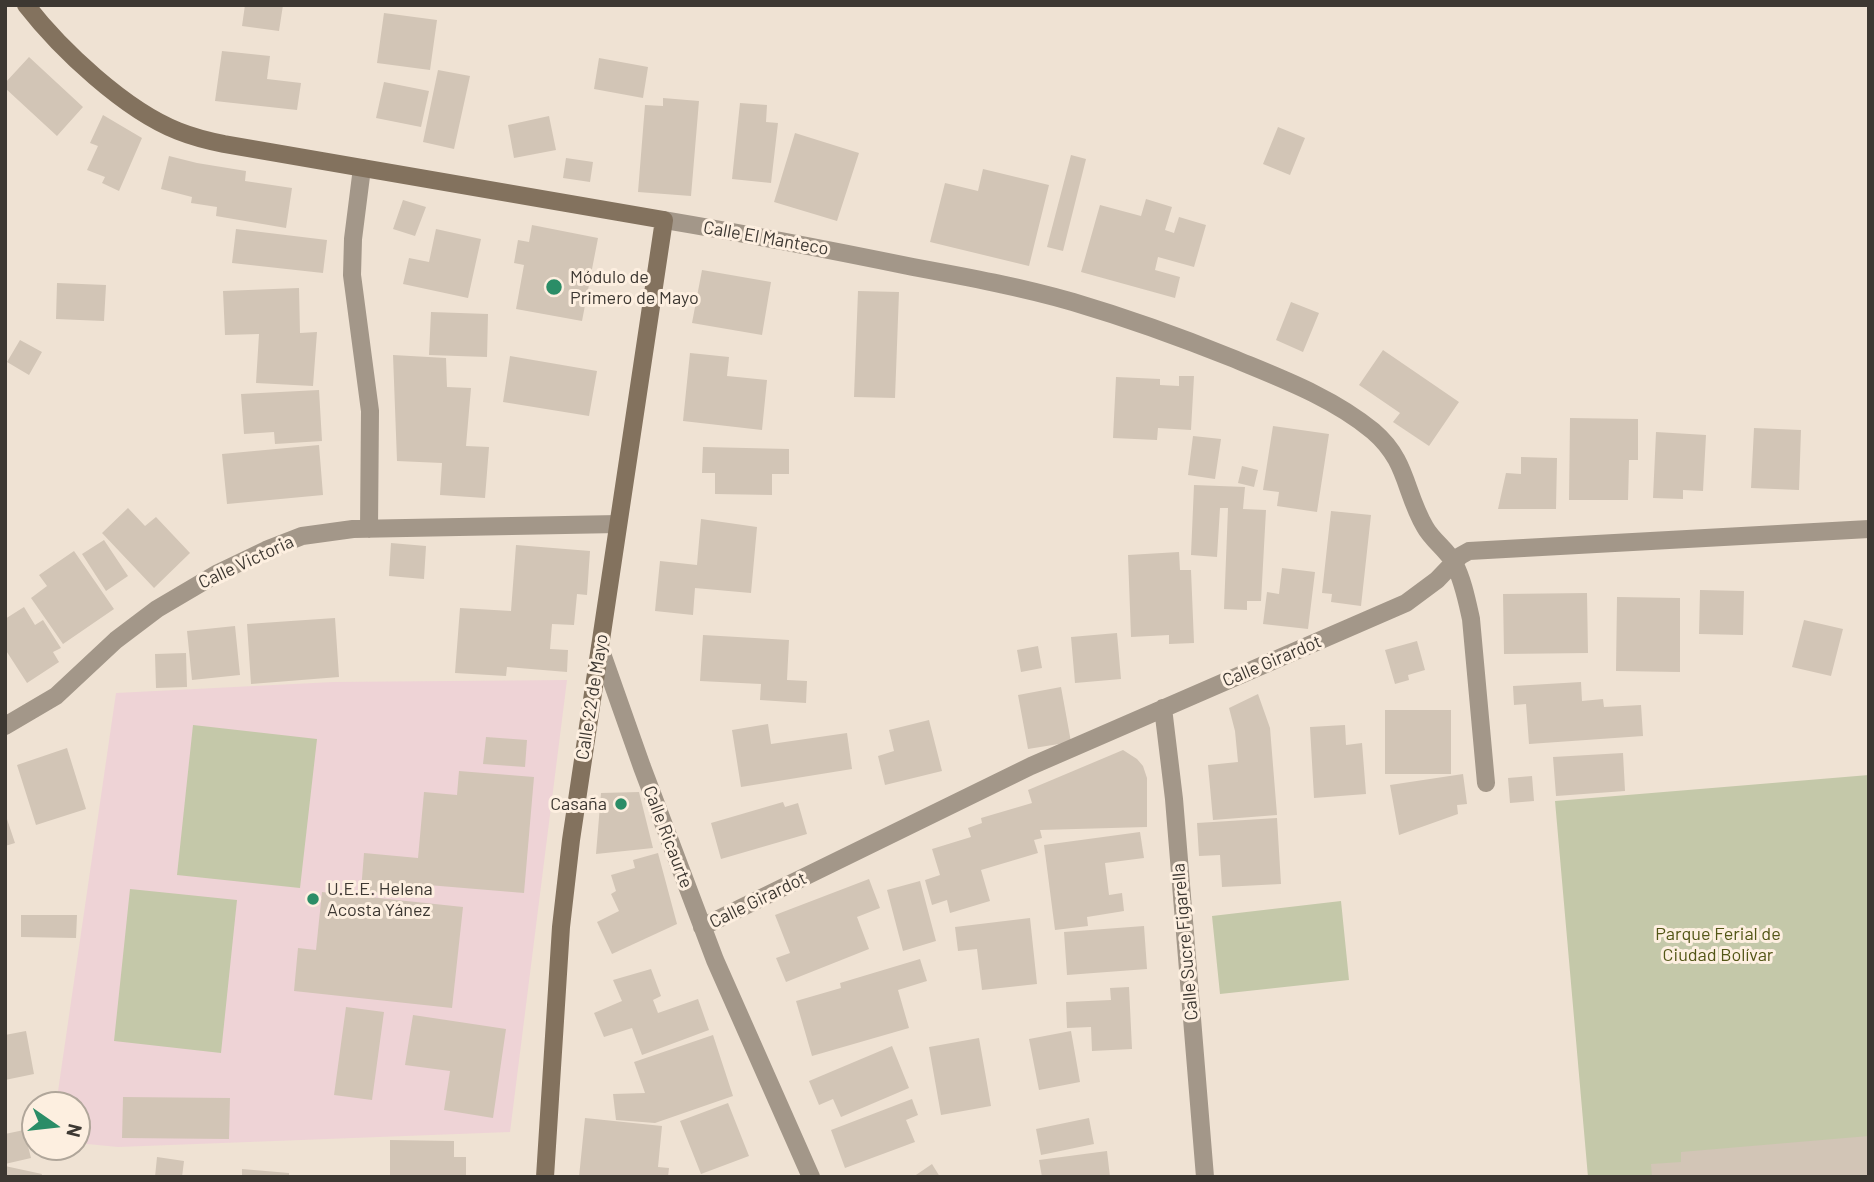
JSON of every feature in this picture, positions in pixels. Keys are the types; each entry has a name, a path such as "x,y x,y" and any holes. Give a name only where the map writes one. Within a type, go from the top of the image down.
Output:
{"street":[{"name":"Calle El Manteco","path":"26,5 43,26 95,76 139,111 178,131 224,145 773,239 1015,287 1073,302 1202,346 1278,377 1345,410 1374,432 1391,448 1404,472 1424,526 1454,561"},
{"path":"362,168 353,239 352,275 370,411 369,529"},
{"name":"Calle 22 de Mayo","path":"545,1177 563,914 577,795 664,220"},
{"name":"Calle Victoria","path":"5,726 56,695 117,640 157,609 201,582 266,550 302,536 369,529 618,524"},
{"name":"Calle Girardot","path":"702,927 1031,766 1406,603 1424,592 1454,561 1469,551 1869,529"},
{"path":"1454,561 1471,619 1486,783"},
{"name":"Calle Ricaurte","path":"600,648 715,960 811,1177"},
{"name":"Calle Sucre Figarella","path":"1163,708 1174,799 1205,1177"}],"shaded area":[{"name":"U.E.E. Helena Acosta Yánez","path":"567,680 510,1132 118,1147 91,1144 91,1091 58,1091 116,693 333,682"}],"green space":[{"path":"193,725 317,739 300,888 177,875"},
{"name":"Parque Ferial de Ciudad Bolívar","path":"1869,775 1869,1177 1588,1177 1555,801"},
{"path":"130,889 237,900 221,1053 114,1041"},
{"path":"1341,901 1349,980 1220,994 1212,916"}],"building":[{"path":"245,5 283,5 279,31 242,26"},
{"path":"384,13 437,20 430,70 377,63"},
{"path":"222,51 270,56 267,79 301,83 297,110 215,101"},
{"path":"29,57 83,107 57,136 5,88 5,83"},
{"path":"599,58 648,67 643,98 594,89"},
{"path":"438,70 470,76 454,149 423,142"},
{"path":"384,82 429,91 421,127 376,118"},
{"path":"663,98 699,101 691,196 638,192 645,105 663,106"},
{"path":"740,103 767,105 766,122 778,123 771,183 732,179"},
{"path":"103,115 142,138 119,191 102,183 105,177 87,170 98,146 90,143"},
{"path":"549,116 556,150 514,158 508,125"},
{"path":"1278,127 1305,138 1290,175 1263,164"},
{"path":"795,133 859,153 837,221 774,202"},
{"path":"1071,155 1086,159 1063,251 1047,247"},
{"path":"169,156 246,171 245,181 292,188 286,228 216,216 217,207 191,203 192,197 161,189"},
{"path":"566,158 593,162 590,182 563,178"},
{"path":"983,169 1049,185 1029,266 930,242 945,183 978,191"},
{"path":"1146,199 1172,207 1165,230 1174,233 1179,217 1206,225 1194,267 1158,257 1155,270 1180,277 1175,298 1081,272 1100,205 1141,216"},
{"path":"403,200 426,207 415,236 393,229"},
{"name":"Módulo de Primero de Mayo","path":"532,225 598,238 582,321 516,309 524,265 514,263 518,240 529,242"},
{"path":"236,229 327,240 323,273 232,263"},
{"path":"436,229 481,239 468,298 403,284 409,258 429,262"},
{"path":"702,270 771,282 762,335 692,323"},
{"path":"57,283 106,285 104,321 56,319"},
{"path":"299,288 300,333 317,332 313,386 256,383 259,334 225,335 223,291"},
{"path":"858,291 899,292 895,398 854,397"},
{"path":"1291,302 1319,313 1303,352 1276,340"},
{"path":"431,312 488,314 487,357 429,355"},
{"path":"20,340 42,352 29,375 7,362"},
{"path":"1383,350 1459,402 1429,446 1393,422 1400,413 1359,385"},
{"path":"690,353 729,357 727,376 767,380 762,430 683,421"},
{"path":"393,355 446,358 447,387 471,388 466,446 489,447 485,498 440,495 442,463 397,461"},
{"path":"510,356 597,371 589,416 503,402"},
{"path":"1179,376 1194,376 1191,430 1158,428 1157,440 1113,438 1116,377 1160,379 1160,385 1179,386"},
{"path":"319,390 322,441 275,444 274,432 244,434 241,394"},
{"path":"1570,418 1638,419 1638,460 1629,460 1628,500 1569,500"},
{"path":"1273,426 1329,434 1317,512 1277,506 1279,492 1263,490"},
{"path":"1754,428 1801,430 1799,490 1751,488"},
{"path":"1656,432 1706,435 1703,491 1683,490 1683,499 1653,498"},
{"path":"1193,436 1221,439 1215,479 1188,475"},
{"path":"319,445 323,495 227,504 222,454"},
{"path":"703,447 789,449 789,474 772,474 772,495 715,494 715,473 702,473"},
{"path":"1521,457 1557,458 1556,509 1498,509 1506,473 1521,474"},
{"path":"1242,466 1258,470 1254,487 1238,483"},
{"path":"1194,485 1245,487 1243,509 1266,510 1261,601 1247,601 1247,610 1224,609 1228,508 1220,508 1217,557 1191,555"},
{"path":"128,508 145,526 156,517 190,553 154,588 102,533"},
{"path":"1331,511 1371,515 1361,606 1331,602 1332,594 1322,593"},
{"path":"701,519 757,527 751,593 695,588 693,615 655,611 660,561 697,565"},
{"path":"104,540 128,576 106,591 82,554"},
{"path":"391,543 426,546 424,579 389,576"},
{"path":"516,545 590,551 587,595 577,594 574,625 552,624 550,649 568,650 567,672 507,667 506,676 455,673 460,608 511,611"},
{"path":"74,551 114,609 63,644 31,598 47,586 39,575"},
{"path":"1179,552 1180,570 1191,570 1194,643 1169,644 1169,635 1131,637 1128,555"},
{"path":"1282,568 1315,572 1308,629 1263,624 1267,592 1279,594"},
{"path":"1700,590 1744,591 1743,635 1699,634"},
{"path":"1587,593 1588,653 1504,654 1503,594"},
{"path":"1617,597 1680,598 1680,672 1616,671"},
{"path":"24,607 35,625 43,620 61,648 53,652 59,662 27,683 5,649 5,619"},
{"path":"335,618 339,677 251,684 247,624"},
{"path":"1804,620 1843,629 1831,676 1792,667"},
{"path":"235,626 240,675 192,680 187,631"},
{"path":"1117,633 1121,679 1075,683 1071,637"},
{"path":"703,635 789,640 787,680 807,681 806,703 760,700 761,684 700,681"},
{"path":"1417,641 1425,670 1408,675 1409,680 1395,684 1385,650"},
{"path":"1038,646 1042,668 1021,672 1017,650"},
{"path":"186,653 187,687 156,688 155,654"},
{"path":"1581,682 1582,701 1603,699 1604,707 1641,705 1643,736 1529,744 1526,704 1514,705 1513,686"},
{"path":"1061,687 1071,742 1028,749 1018,695"},
{"path":"1258,694 1270,728 1277,815 1213,820 1208,765 1238,762 1235,731 1229,708"},
{"path":"1385,710 1451,710 1451,774 1385,774"},
{"path":"929,720 942,771 885,785 878,756 894,751 889,730"},
{"path":"768,724 771,744 847,733 852,769 741,787 732,730"},
{"path":"1345,725 1346,745 1362,743 1366,794 1314,798 1310,727"},
{"path":"486,737 527,740 525,767 483,764"},
{"path":"67,748 86,809 36,825 17,765"},
{"path":"1123,750 1143,766 1147,778 1147,827 1040,830 1042,838 1034,840 1038,853 981,870 990,901 950,913 947,900 932,905 925,880 940,875 932,849 971,837 968,828 982,823 981,818 1032,803 1028,790"},
{"path":"1623,753 1625,791 1556,796 1553,757"},
{"path":"459,771 534,777 524,893 416,884 416,896 361,891 364,853 418,858 424,792 457,795"},
{"path":"1463,774 1467,804 1457,805 1458,814 1399,835 1390,785"},
{"path":"1532,776 1534,801 1510,803 1508,778"},
{"path":"639,792 653,848 596,854 601,793"},
{"path":"783,802 785,807 798,803 807,834 721,859 711,823"},
{"path":"5,813 15,843 5,846"},
{"path":"1277,818 1281,884 1222,887 1220,855 1199,856 1197,823"},
{"path":"1140,832 1144,858 1105,863 1109,895 1122,893 1124,911 1087,917 1088,926 1055,930 1044,845"},
{"path":"658,853 677,924 612,954 597,922 619,911 611,894 616,891 611,875 635,868 633,860"},
{"path":"869,879 880,908 857,917 869,949 786,982 776,958 790,953 775,915"},
{"path":"920,881 936,941 903,951 887,890"},
{"path":"322,892 463,907 452,1008 294,991 298,948 316,950"},
{"path":"21,915 77,915 76,938 21,937"},
{"path":"1030,918 1037,984 982,990 977,949 958,951 955,927"},
{"path":"1144,926 1147,969 1067,975 1064,932"},
{"path":"920,959 927,981 898,990 909,1028 812,1056 796,1001 841,988 840,983"},
{"path":"651,969 661,996 653,1000 658,1013 698,999 709,1030 642,1055 632,1028 604,1037 594,1013 622,1001 613,980"},
{"path":"1129,987 1132,1049 1092,1051 1091,1027 1067,1028 1066,1002 1111,1000 1110,988"},
{"path":"346,1007 384,1012 372,1100 334,1095"},
{"path":"413,1015 506,1029 493,1118 444,1110 450,1071 405,1065"},
{"path":"26,1031 34,1074 5,1080 5,1035"},
{"path":"1071,1031 1080,1082 1039,1090 1029,1039"},
{"path":"713,1035 733,1096 655,1123 616,1120 613,1094 645,1093 634,1062"},
{"path":"979,1038 991,1106 941,1115 929,1047"},
{"path":"892,1046 909,1088 841,1117 833,1099 819,1105 809,1081"},
{"path":"123,1097 230,1098 229,1139 122,1138"},
{"path":"912,1099 918,1115 906,1120 915,1142 845,1168 831,1130"},
{"path":"728,1103 749,1156 701,1174 680,1121"},
{"path":"585,1118 662,1126 658,1167 669,1168 668,1177 579,1177"},
{"path":"1089,1118 1094,1144 1041,1155 1036,1129"},
{"path":"21,1131 21,1160 5,1164 5,1134"},
{"path":"1869,1136 1869,1177 1652,1177 1651,1164 1681,1162 1681,1152"},
{"path":"390,1140 454,1141 454,1157 466,1157 466,1177 390,1177"},
{"path":"1107,1151 1110,1177 1042,1177 1039,1160"},
{"path":"157,1157 184,1161 182,1177 155,1177"},
{"path":"932,1164 940,1177 913,1177"},
{"path":"5,1166 42,1174 41,1177 5,1177"},
{"path":"242,1169 289,1173 289,1177 242,1177"}],"place":[{"name":"Módulo de Primero de Mayo","path":"554,287"},
{"name":"Casaña","path":"621,804"},
{"name":"U.E.E. Helena Acosta Yánez","path":"313,899"}]}
